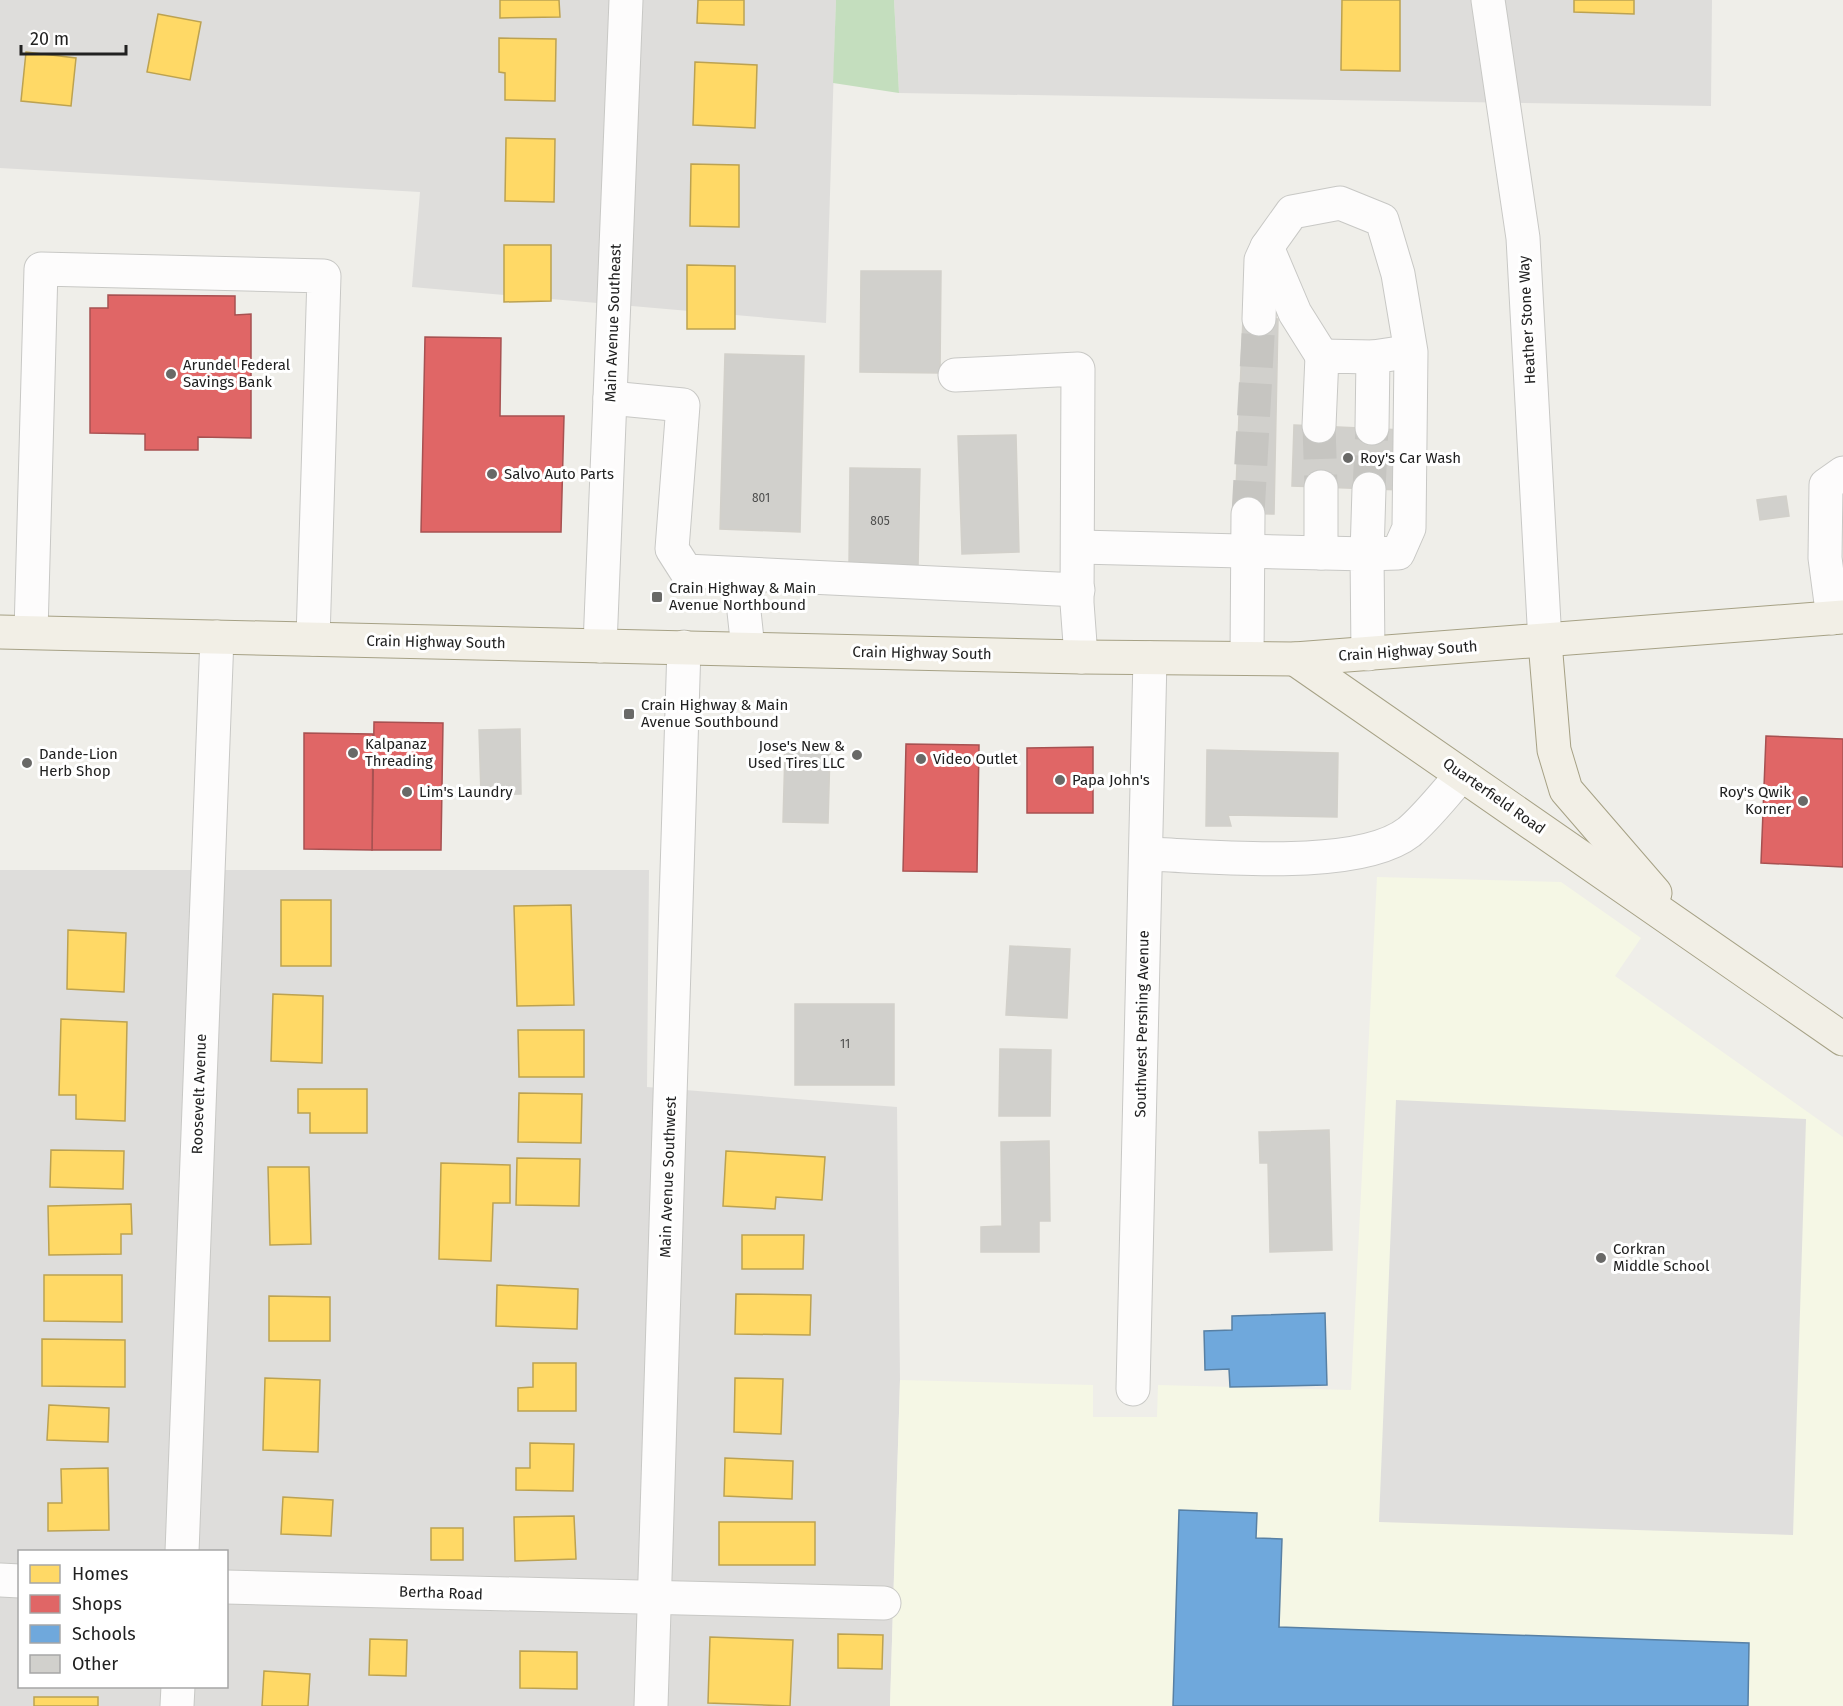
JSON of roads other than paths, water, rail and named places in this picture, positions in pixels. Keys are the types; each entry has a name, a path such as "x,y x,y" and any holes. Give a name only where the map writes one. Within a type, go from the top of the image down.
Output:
{"main road":[{"name":"Crain Highway South","path":"15,632 1081,657 1295,658 1545,642 1838,618"},
{"name":"Quarterfield Road","path":"1545,642 1554,750 1566,790 1692,934"},
{"name":"Quarterfield Road","path":"1295,658 1843,1039"}],"street":[{"name":"Main Avenue Southeast","path":"600,645 626,0"},
{"name":"Heather Stone Way","path":"1488,0 1523,238 1545,642"},
{"path":"1079,546 1248,552 1398,553 1409,528 1412,352 1398,274 1382,220 1340,204 1292,212 1267,246 1261,260 1259,319"},
{"path":"1267,246 1295,313 1322,356 1319,426"},
{"path":"15,632 41,269 324,276 313,639"},
{"path":"1322,356 1373,357 1412,352"},
{"path":"1372,428 1373,357"},
{"path":"955,375 1078,369 1079,546 1077,590 1081,657"},
{"path":"610,398 683,405 672,549 686,571 1077,590"},
{"path":"1838,618 1825,558 1826,485 1843,473"},
{"path":"1321,487 1321,553"},
{"path":"1368,654 1367,554 1370,489"},
{"path":"1247,658 1248,514"},
{"path":"740,574 748,649"},
{"name":"Roosevelt Avenue","path":"182,1550 217,637"},
{"name":"Main Avenue Southwest","path":"651,1706 684,647"},
{"name":"Southwest Pershing Avenue","path":"1134,1389 1150,658"},
{"path":"1146,854 1326,857 1384,846 1408,832 1462,775"},
{"path":"0,1580 18,1581"},
{"name":"Bertha Road","path":"228,1587 884,1603"},
{"path":"177,1706 178,1688"}],"tunnel":[{"path":"1248,514 1259,319"},
{"path":"1319,426 1321,487"},
{"path":"1369,489 1372,428"}],"place":[{"name":"Arundel Federal Savings Bank","path":"171,374"},
{"name":"Roy's Car Wash","path":"1348,458"},
{"name":"Salvo Auto Parts","path":"492,474"},
{"name":"Crain Highway & Main Avenue Northbound","path":"657,597"},
{"name":"Crain Highway & Main Avenue Southbound","path":"629,714"},
{"name":"Kalpanaz Threading","path":"353,753"},
{"name":"Jose's New & Used Tires LLC","path":"857,755"},
{"name":"Video Outlet","path":"921,759"},
{"name":"Dande-Lion Herb Shop","path":"27,763"},
{"name":"Papa John's","path":"1060,780"},
{"name":"Lim's Laundry","path":"407,792"},
{"name":"Roy's Qwik Korner","path":"1803,801"},
{"name":"Corkran Middle School","path":"1601,1258"}]}
